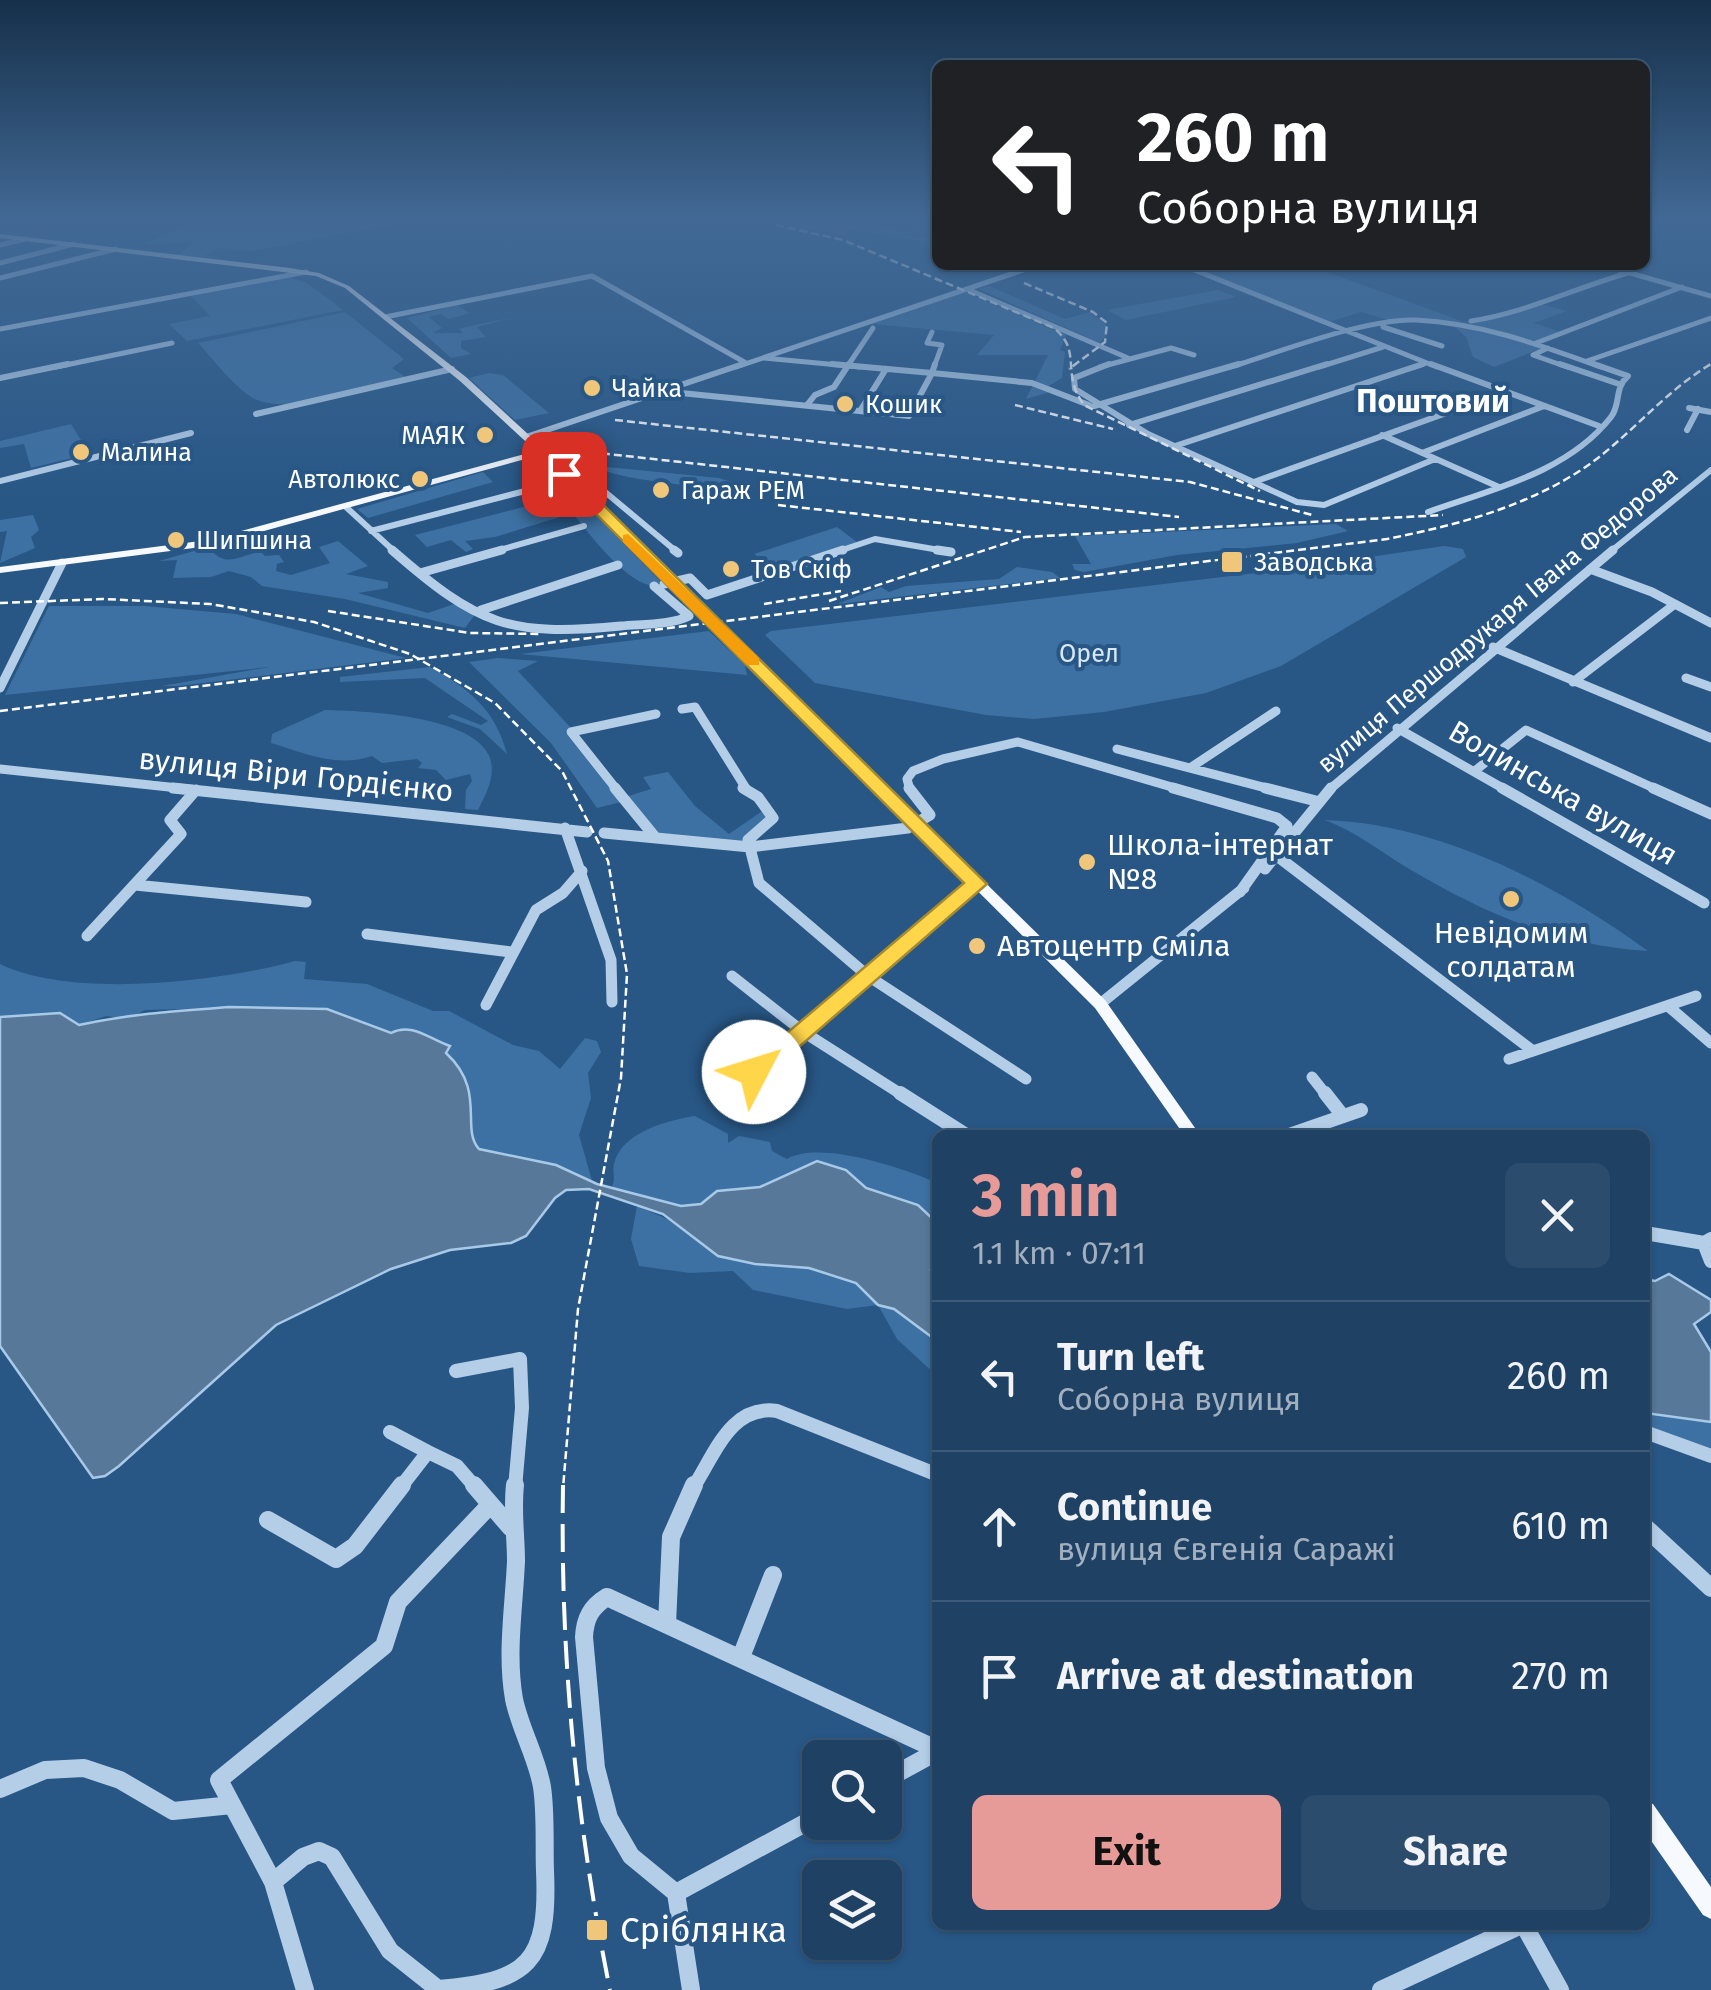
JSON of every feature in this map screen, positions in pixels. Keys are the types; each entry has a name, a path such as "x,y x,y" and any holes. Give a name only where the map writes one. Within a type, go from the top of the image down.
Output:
{"main road":[{"path":"382,314 452,369 526,437 1100,1004 1188,1130"},
{"path":"0,570 209,543 541,452"},
{"path":"1650,1819 1711,1907"}],"street":[{"path":"0,330 85,314"},
{"path":"385,316 396,314"},
{"path":"659,314 746,363"},
{"path":"526,437 892,314"},
{"path":"1025,314 1130,359"},
{"path":"1300,314 1599,426"},
{"path":"1436,322 1510,314"},
{"path":"1535,343 1611,314"},
{"path":"1587,361 1711,318"},
{"path":"760,358 1032,383 1075,404 1093,405 1346,333 1412,320 1498,331 1628,376 1619,384 1614,414 1572,455 1428,512"},
{"path":"1378,326 1442,346"},
{"path":"807,405 815,395 834,387 873,328"},
{"path":"666,391 909,416 942,345 927,343 932,332"},
{"path":"0,378 172,343"},
{"path":"1129,425 1384,347"},
{"path":"1194,355 1171,348 1076,375 1078,396 1129,425 1251,482 1316,507 1435,459"},
{"path":"1548,348 1534,355 1619,384"},
{"path":"1175,446 1426,363"},
{"path":"256,414 452,369"},
{"path":"860,411 886,369"},
{"path":"1251,482 1505,392"},
{"path":"1422,453 1544,406"},
{"path":"1688,430 1694,408 1711,412"},
{"path":"0,480 191,434"},
{"path":"1382,436 1499,487"},
{"path":"541,452 568,461 678,553"},
{"name":"вулиця Першодрукаря Івана Федорова","path":"1278,856 1314,802 1494,646 1711,470"},
{"path":"371,531 551,486"},
{"path":"346,508 420,574 510,629 601,628 686,619 689,616 654,586 690,578 707,594 875,540 952,552"},
{"path":"420,574 584,526"},
{"path":"0,688 4,673 62,563"},
{"path":"481,610 618,564"},
{"path":"1590,569 1711,623"},
{"path":"1573,682 1675,604"},
{"path":"1494,646 1711,738"},
{"path":"1686,678 1711,687"},
{"path":"682,709 695,707 741,786 758,797 774,818 749,838 751,862 759,883 868,976 1026,1079"},
{"path":"1190,768 1276,710"},
{"path":"655,837 570,732 656,714"},
{"name":"Волинська вулиця","path":"1398,728 1704,903"},
{"path":"1476,770 1526,730 1711,814"},
{"path":"604,833 780,846 919,826 930,810 910,792 907,779 913,771 943,759 1018,742 1277,818 1287,826 1286,833 1240,892"},
{"path":"1118,749 1314,802"},
{"name":"вулиця Віри Гордієнко","path":"0,768 587,832"},
{"path":"87,936 182,834 170,820 196,790"},
{"path":"565,828 611,960 612,1002"},
{"path":"751,862 760,852 780,846"},
{"path":"1100,1004 1240,892 1278,856 1533,1051"},
{"path":"486,1005 536,910 563,893 582,870"},
{"path":"135,884 306,902"},
{"path":"754,1072 977,884"},
{"path":"367,934 512,952"},
{"path":"732,976 802,1032 958,1130"},
{"path":"1508,1059 1696,996"},
{"path":"1668,1006 1711,1043"},
{"path":"1312,1077 1343,1116"},
{"path":"1302,1130 1361,1110"},
{"path":"1650,1234 1707,1241 1711,1261"},
{"path":"272,1882 302,1856 319,1851 332,1856 390,1951 438,1989 479,1986 520,1970 539,1948 547,1921 542,1786 514,1699 510,1621 516,1557 511,1528 522,1408 520,1358 456,1371"},
{"path":"667,1624 671,1537 684,1501 739,1416 757,1408 789,1414 932,1473"},
{"path":"390,1432 457,1466 511,1528"},
{"path":"1650,1434 1711,1456"},
{"path":"268,1520 326,1557 336,1559 355,1546 428,1452"},
{"path":"305,1990 272,1882 219,1780 384,1646 398,1602 490,1505"},
{"path":"1650,1532 1711,1588"},
{"path":"741,1657 773,1574"},
{"path":"691,1990 676,1892 643,1869 620,1841 602,1795 585,1617 607,1598 932,1748"},
{"path":"902,1771 932,1754"},
{"path":"0,1789 45,1770 84,1768 120,1780 174,1810 232,1805"},
{"path":"676,1892 802,1825"},
{"path":"1381,1990 1512,1930"},
{"path":"1526,1930 1560,1990"}],"green space":[{"path":"324,314 187,341 169,324 210,316"},
{"path":"347,314 404,359 392,368 407,378 307,402 268,403 238,387 198,343"},
{"path":"423,314 467,314 449,319 441,314 429,317 442,328 433,333 463,333 459,329 515,317 477,327 486,337 461,341 461,348 471,354 451,358 407,318"},
{"path":"901,314 1016,314 1066,335 1060,350 1065,352 1062,378 1047,387 1050,392 1026,399 1048,355 977,355 994,335 871,324"},
{"path":"1035,314 1053,314 1065,319 1092,314 1105,324 1106,336 1100,343"},
{"path":"1114,314 1155,314 1126,320"},
{"path":"1302,314 1355,314 1325,323"},
{"path":"1367,314 1442,314 1464,322 1498,314 1559,314 1534,323 1563,333 1537,343 1545,347 1494,367 1473,357 1466,337 1456,328 1436,322 1388,320"},
{"path":"489,373 503,375 549,413 515,420 469,378"},
{"path":"71,424 86,448 76,451 76,457 31,468 24,444 0,448 0,441"},
{"path":"597,466 719,478 744,486 668,483"},
{"path":"483,472 493,482 368,518 357,509"},
{"path":"562,481 661,582 654,586 641,582 613,560 551,486"},
{"path":"558,498 573,513 495,537 465,541 473,549 466,552 451,540 427,547 415,535"},
{"path":"33,515 39,530 31,537 35,548 0,563 7,531 0,532 0,520"},
{"path":"1336,524 1348,531 1297,543 1177,555 1084,572 1075,570 1072,564 1091,564 1075,536"},
{"path":"837,527 857,542 777,569 754,554"},
{"path":"338,541 368,566 346,574 388,582 388,588 358,593 428,613 457,603 477,612 465,628 345,599 262,586 251,577 229,571 211,577 173,578 177,560 159,561 208,547 227,559 261,552 265,556 279,555 284,562 277,564 276,571 291,575 330,563 319,547"},
{"name":"Орел","path":"1444,546 1463,549 1466,557 1281,666 1206,693 1104,712 1034,719 986,715 815,683 765,635 771,631 1289,569"},
{"path":"1017,567 1052,572 1060,578 837,604 881,587 889,592 906,586 999,579"},
{"path":"49,606 144,606 236,614 406,658 178,686 162,686 269,667 5,695"},
{"path":"709,631 745,665 747,675 520,654"},
{"path":"498,658 538,661 518,671 572,729 565,732 621,802 597,808 551,743 469,662"},
{"path":"430,667 457,684 488,712 507,754 480,729 447,717 452,714 481,725 488,721 425,678 340,682 340,677"},
{"path":"325,710 416,718 463,732 480,744 492,765 489,785 478,810 465,809 470,774 446,780 436,770 418,768 422,763 417,759 382,763 372,756 333,760 271,743 272,734"},
{"path":"668,772 695,806 729,834 761,812 758,797 773,818 748,843 655,837 622,798 651,789 643,777"},
{"path":"1325,820 1411,833 1495,862 1575,903 1648,951 1554,935 1496,914"},
{"path":"306,962 304,979 367,984 433,1011 449,1011 513,1045 539,1051 560,1069 585,1038 597,1041 601,1052 588,1073 591,1098 579,1135 592,1181 556,1165 479,1149 472,1130 466,1081 446,1053 450,1046 413,1030 391,1033 327,1010 275,1011 254,1007 145,1010 127,1019 106,1016 79,1025 60,1013 0,1017 0,964 30,975 66,981 146,984 227,975"},
{"path":"695,1116 728,1134 728,1143 739,1136 770,1142 772,1151 787,1159 802,1154 840,1154 932,1181 932,1234 918,1205 866,1188 846,1170 817,1161 760,1187 717,1191 701,1204 681,1206 612,1187 614,1164 626,1144 647,1130"},
{"path":"637,1206 683,1226 718,1256 755,1264 809,1268 856,1283 878,1305 847,1309 753,1290 733,1271 690,1273 639,1266 631,1239"},
{"path":"878,1305 894,1309 932,1337 932,1371 897,1339"},
{"path":"1650,1414 1711,1422 1711,1451 1650,1432"}],"shaded area":[{"path":"229,1007 327,1009 391,1033 413,1030 450,1046 446,1053 466,1081 472,1130 479,1149 556,1165 597,1184 681,1206 701,1204 717,1191 760,1187 817,1161 846,1170 866,1188 918,1205 932,1218 932,1337 894,1309 878,1305 856,1283 809,1268 755,1264 718,1256 663,1214 589,1189 566,1190 555,1198 526,1236 511,1243 450,1250 391,1269 276,1325 119,1466 105,1476 93,1478 0,1346 0,1017 60,1013 79,1025"},
{"path":"1669,1274 1711,1300 1711,1312 1694,1324 1711,1352 1711,1422 1650,1414 1650,1280"}],"railway":[{"path":"1020,314 1054,328 1063,337 1071,367"},
{"path":"1071,367 1105,342 1107,323 1095,314"},
{"path":"419,659 1387,539 1491,513 1540,493 1603,454 1678,387 1711,364"},
{"path":"1071,367 1073,382 1084,405 1260,491"},
{"path":"1015,405 1113,429"},
{"path":"615,420 1190,482 1312,515"},
{"path":"590,452 1179,517"},
{"path":"778,505 1021,532"},
{"path":"829,601 1025,537 1443,515"},
{"path":"764,604 841,591"},
{"path":"0,603 103,599 210,604 314,622 419,659"},
{"path":"328,611 470,633 541,634"},
{"path":"0,711 419,659"},
{"path":"419,659 495,703 562,771 608,861 627,974 621,1078 578,1309 563,1488"},
{"path":"563,1488 564,1612 573,1739 588,1864 610,1990"}],"slow traffic":[{"path":"628,538 753,661"}],"place":[{"name":"Чайка","path":"592,388"},
{"name":"Кошик","path":"845,404"},
{"name":"МАЯК","path":"485,435"},
{"name":"Малина","path":"81,452"},
{"name":"Автолюкс","path":"420,479"},
{"name":"Гараж РЕМ","path":"661,490"},
{"name":"Шипшина","path":"176,540"},
{"name":"Заводська","path":"1232,562"},
{"name":"Тов Скіф","path":"731,569"},
{"name":"Школа-інтернат №8","path":"1087,862"},
{"name":"Невідомим солдатам","path":"1511,899"},
{"name":"Автоцентр Сміла","path":"977,946"},
{"name":"Сріблянка","path":"597,1930"}],"district":[{"name":"Поштовий","path":"1433,401"}],"route":[{"path":"564,474 977,884 754,1072"}]}
